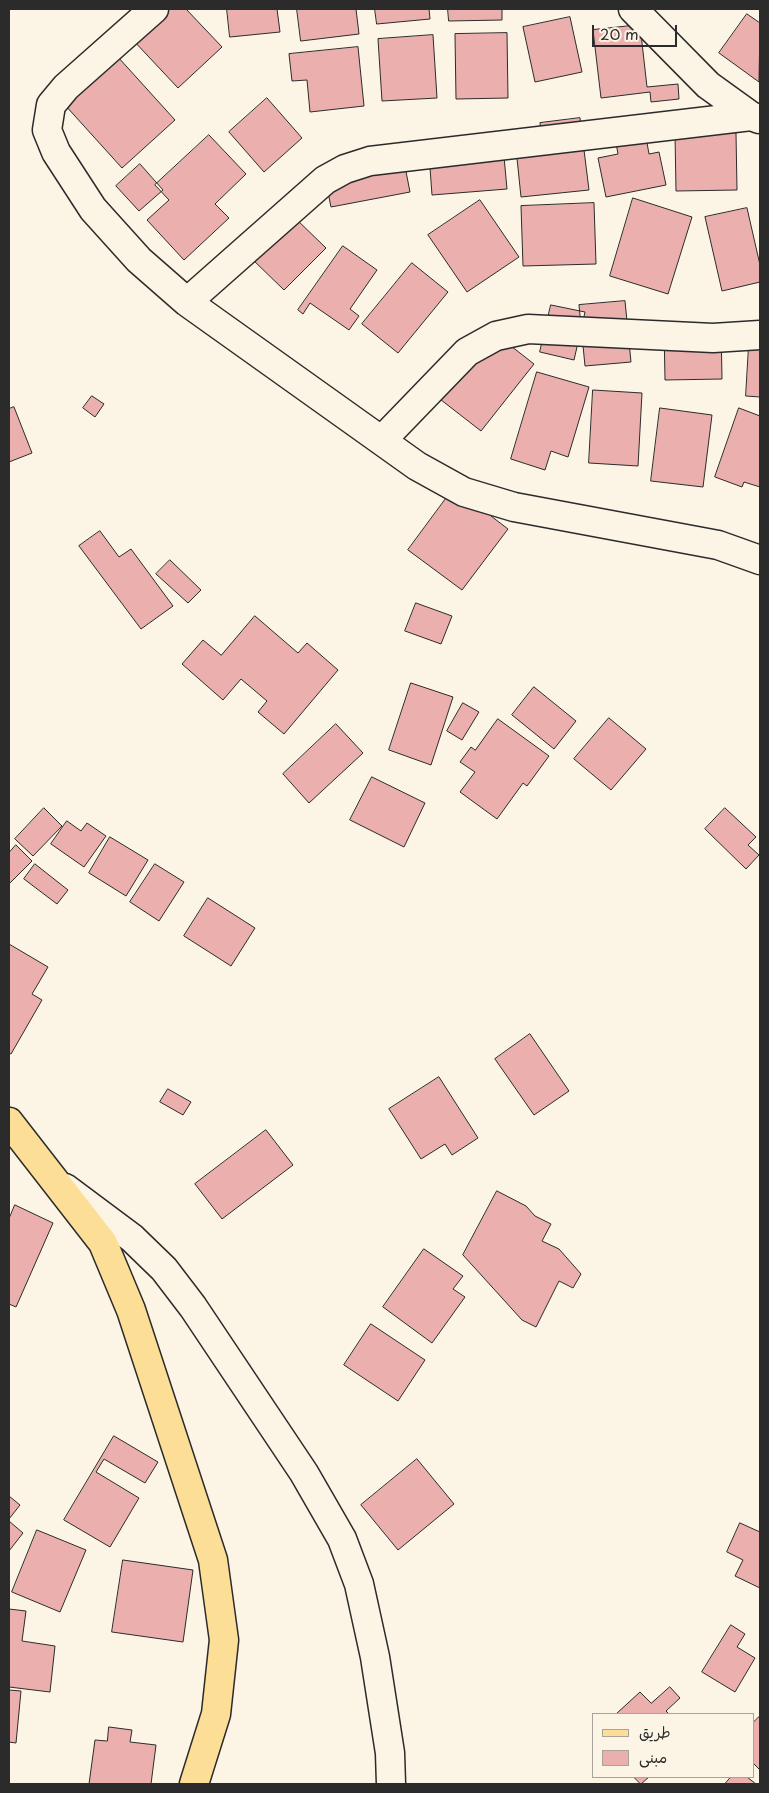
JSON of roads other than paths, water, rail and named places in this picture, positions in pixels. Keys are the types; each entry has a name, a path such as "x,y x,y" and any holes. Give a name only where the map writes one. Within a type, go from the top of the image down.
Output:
{"main road":[{"path":"9,1122 103,1243 132,1310 213,1560 224,1640 216,1714 194,1784"}],"street":[{"path":"154,9 50,105 47,130 56,152 93,208 139,260 187,302 416,466 464,492 514,507 718,545 760,560"},
{"path":"633,9 708,85 755,118"},
{"path":"187,302 325,180 345,169 370,161 755,118"},
{"path":"382,440 467,352 496,336 528,329 713,338 760,335"},
{"path":"57,1182 132,1238 164,1269 193,1307 304,1473 342,1540 360,1584 375,1657 390,1753 390,1784"}]}
